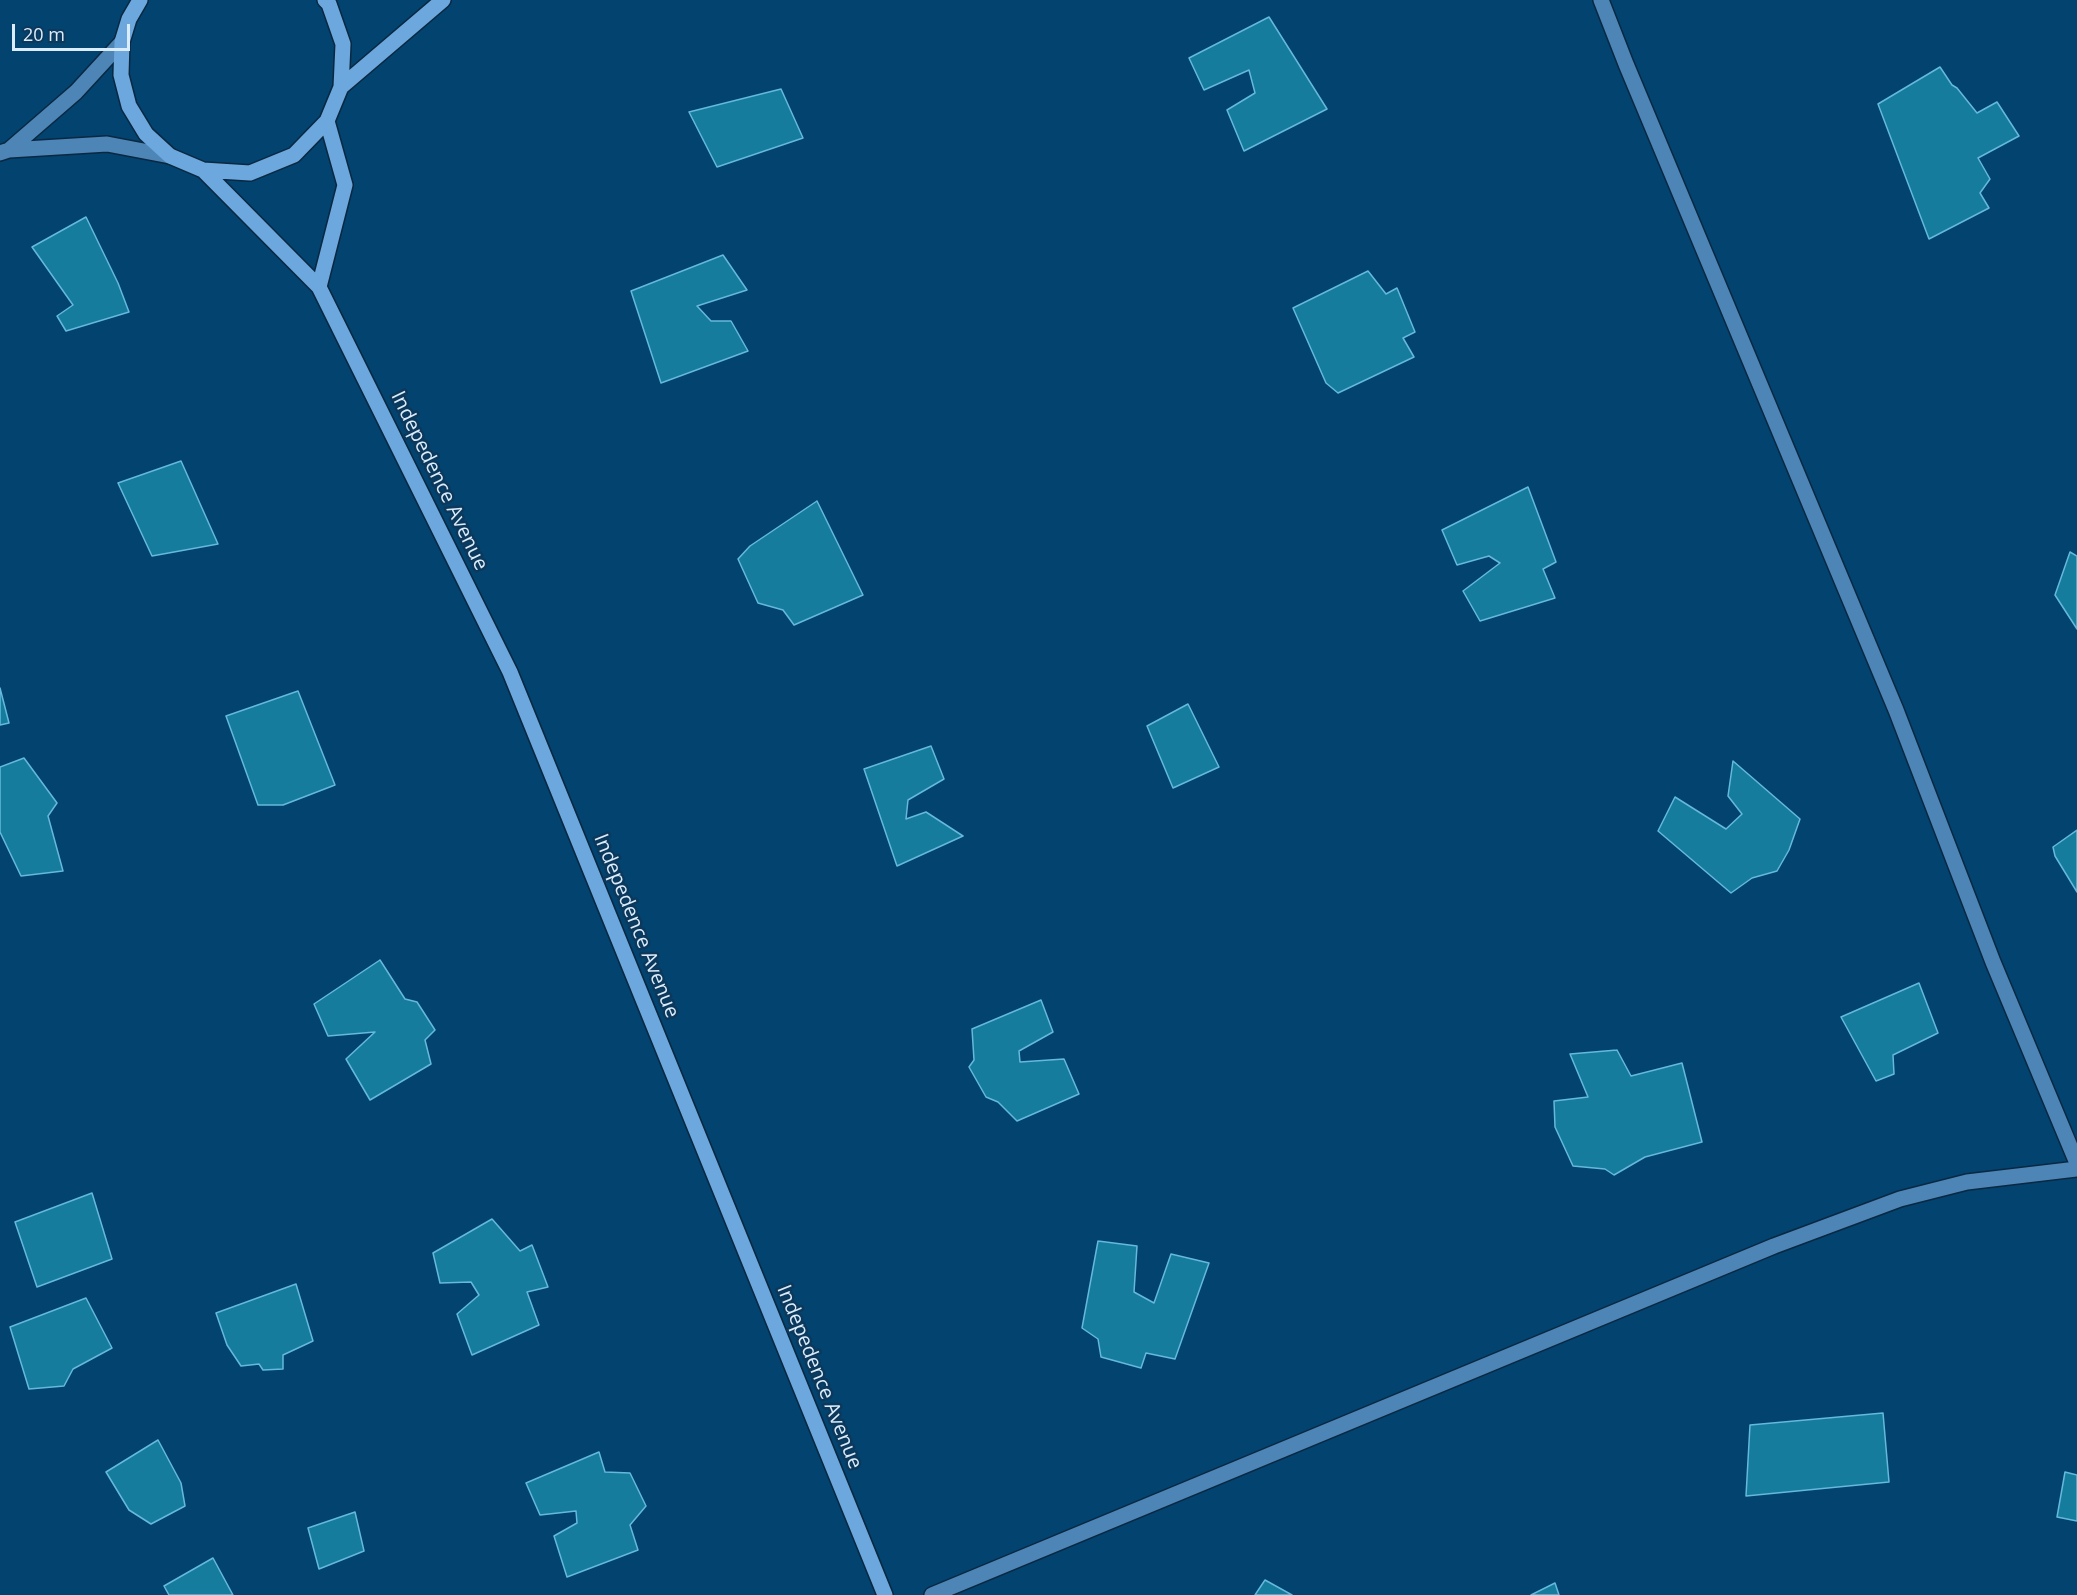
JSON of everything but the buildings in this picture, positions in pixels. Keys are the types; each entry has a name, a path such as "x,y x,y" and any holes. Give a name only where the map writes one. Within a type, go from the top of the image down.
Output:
{"main road":[{"path":"140,0 129,19 122,42 121,75 129,106 146,134 170,156 203,170 250,173 294,155 327,121 341,87 343,44 329,4 325,0"},
{"path":"341,87 443,0"},
{"path":"319,287 345,185 327,121"},
{"name":"Indepedence Avenue","path":"203,170 319,287 510,672 885,1595"}],"street":[{"path":"1601,0 1896,710 1993,962 2077,1164"},
{"path":"4,152 76,92 122,42"},
{"path":"4,152 107,144 170,156"},
{"path":"932,1595 1774,1246 1900,1199 1967,1182 2077,1169"}]}
